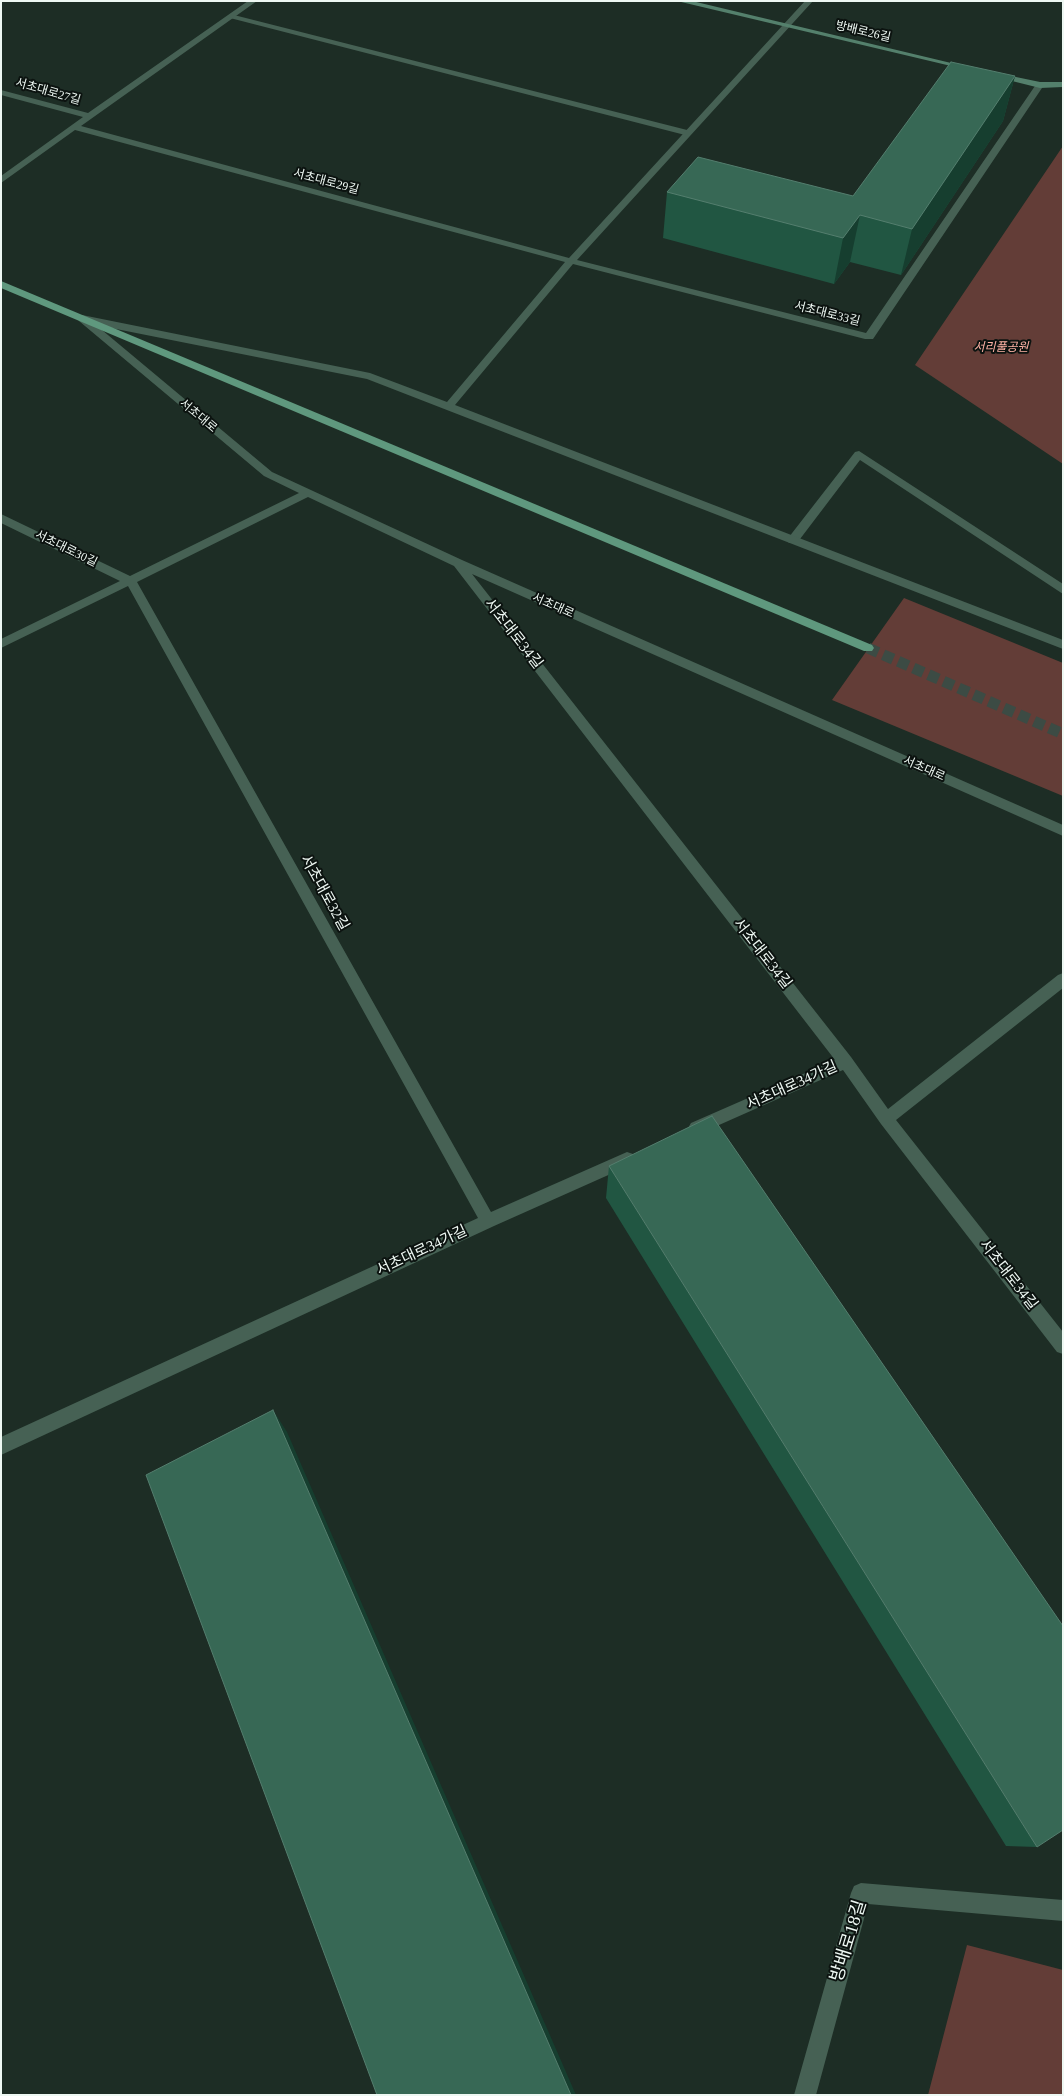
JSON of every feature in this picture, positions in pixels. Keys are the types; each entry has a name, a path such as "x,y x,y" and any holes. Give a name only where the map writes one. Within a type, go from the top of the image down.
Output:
{"main road":[{"name":"서초대로","path":"1,284 868,648"}],"street":[{"path":"1,180 253,1"},
{"name":"방배로26길","path":"681,1 974,69"},
{"path":"448,407 570,261 809,1"},
{"path":"232,16 688,133"},
{"path":"984,72 1040,84 1063,84"},
{"name":"서초대로33길","path":"570,261 869,338 1040,84"},
{"name":"서초대로27길","path":"1,92 89,116"},
{"name":"서초대로29길","path":"74,127 570,261"},
{"name":"서초대로","path":"82,318 370,376 1063,644"},
{"name":"서초대로","path":"82,318 268,474 458,563 1063,831"},
{"path":"793,540 859,454 1063,590"},
{"path":"1,644 308,493"},
{"name":"서초대로30길","path":"1,518 132,581"},
{"name":"서초대로34길","path":"458,563 846,1062 886,1119 1063,1346"},
{"name":"서초대로32길","path":"132,581 488,1221"},
{"path":"886,1119 1063,979"},
{"name":"서초대로34가길","path":"685,1134 846,1062"},
{"name":"서초대로34가길","path":"1,1446 488,1221 640,1153"},
{"name":"방배로18길","path":"805,2095 861,1893 1063,1912"}],"green space":[{"name":"서리풀공원","path":"1063,146 1063,464 915,365"},
{"path":"904,598 1063,663 1063,796 832,700"},
{"path":"967,1945 1063,1970 1063,2095 928,2095"}],"building":[{"path":"951,62 1015,76 912,229 860,215 843,238 667,192 698,157 853,196"},
{"path":"712,1116 1063,1626 1063,1830 1037,1847 609,1166"},
{"path":"273,1410 571,2095 377,2095 146,1475"}],"tunnel":[{"path":"868,648 1063,734"}]}
